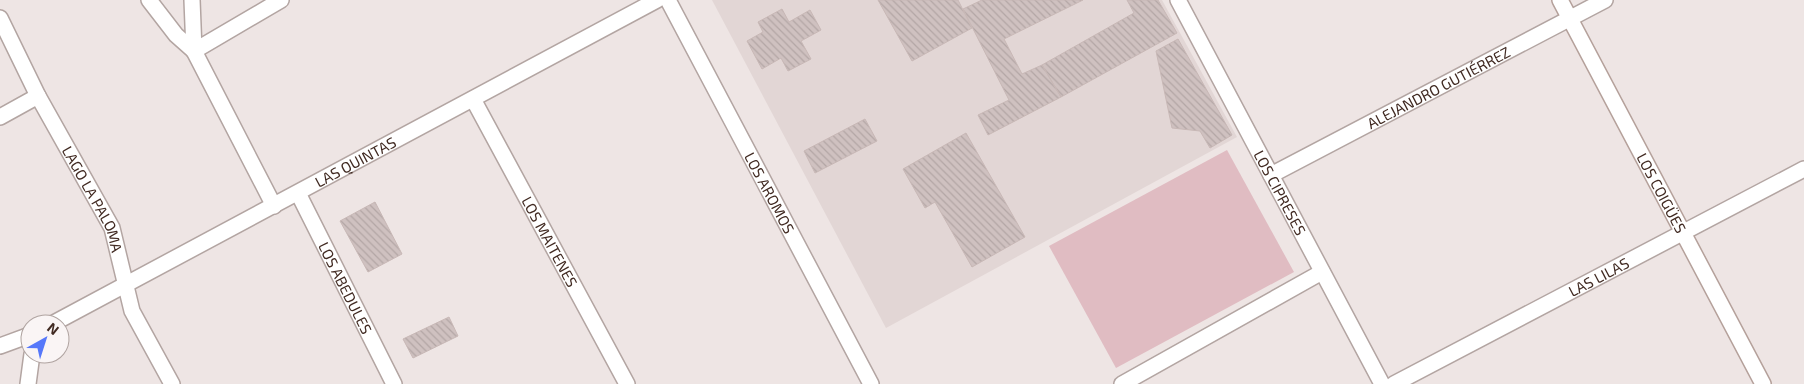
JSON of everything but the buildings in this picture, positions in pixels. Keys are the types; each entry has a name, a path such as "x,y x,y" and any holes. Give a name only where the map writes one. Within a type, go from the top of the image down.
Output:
{"street":[{"path":"149,0 176,35 194,51 274,206"},
{"path":"192,0 194,51"},
{"path":"194,51 281,0"},
{"name":"LAS QUINTAS","path":"70,314 657,0"},
{"name":"LOS AROMOS","path":"668,0 871,384"},
{"name":"LOS CIPRESES","path":"1178,0 1382,384"},
{"name":"LOS COIGÜES","path":"1560,0 1763,384"},
{"name":"ALEJANDRO GUTIÉRREZ","path":"1271,175 1605,0"},
{"name":"LAGO LA PALOMA","path":"0,18 38,96 112,228 132,311 172,384"},
{"path":"0,117 38,96"},
{"name":"LOS MAITENES","path":"473,99 627,384"},
{"name":"LAS LILAS","path":"1394,384 1804,169"},
{"name":"LOS ABEDULES","path":"298,193 394,384"},
{"path":"1125,383 1322,272"},
{"path":"0,346 20,339"},
{"path":"28,384 31,364"}],"shaded area":[{"path":"712,0 1162,0 1237,137 886,328"},
{"path":"1227,150 1294,272 1116,368 1049,246"}]}
